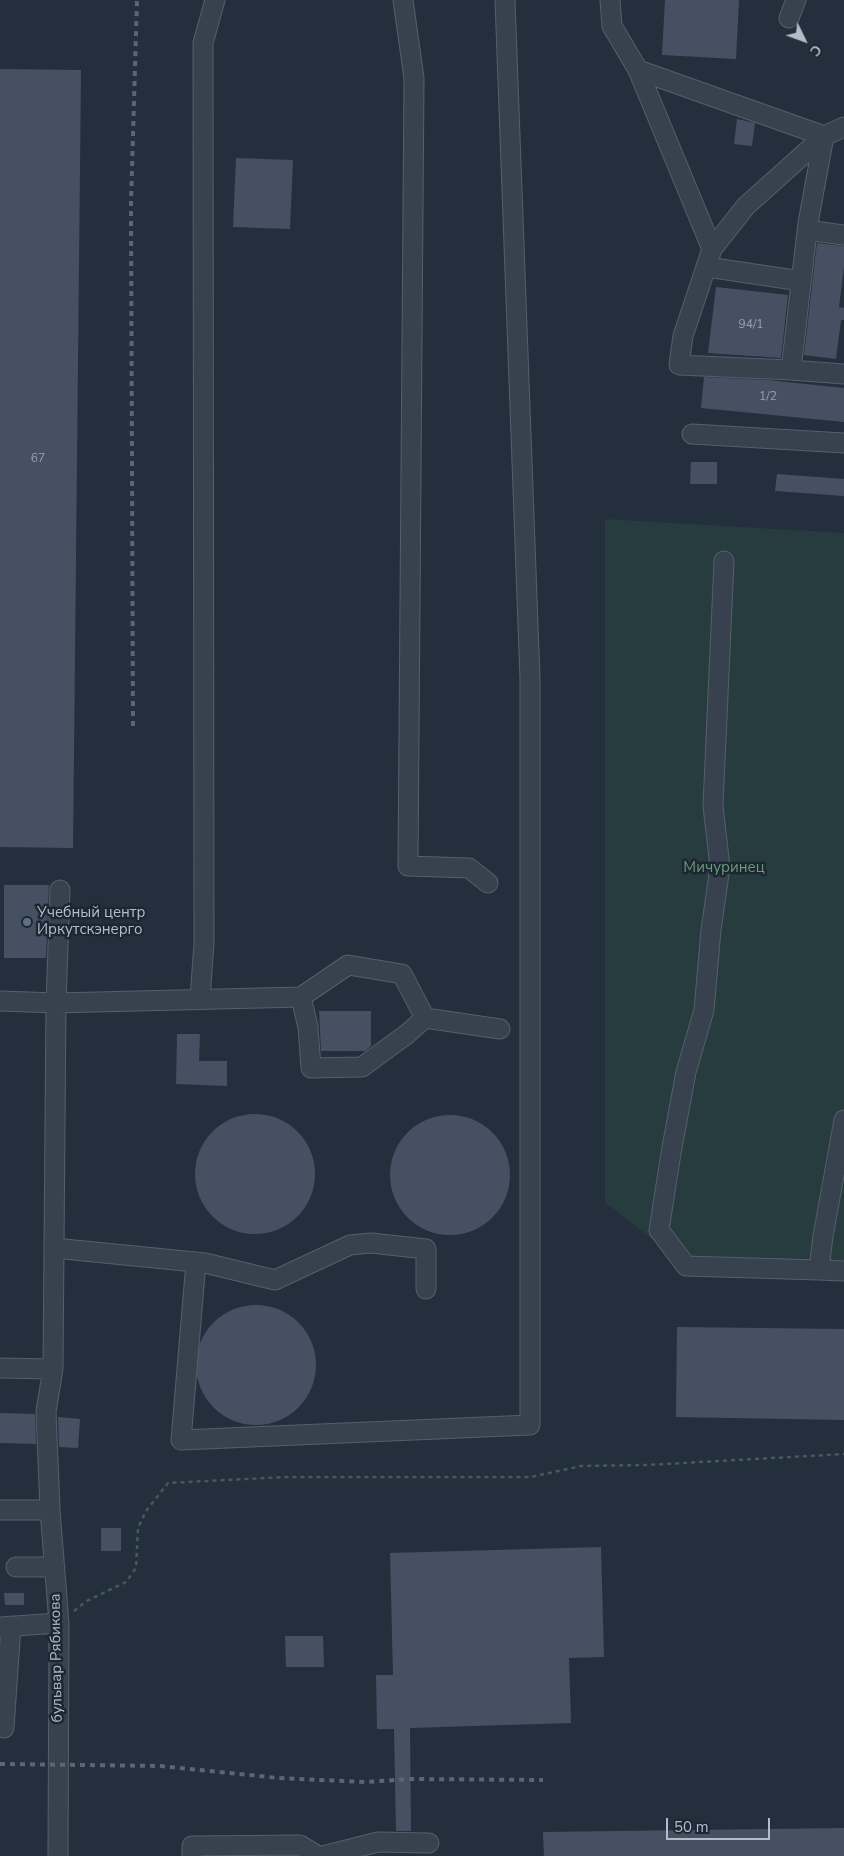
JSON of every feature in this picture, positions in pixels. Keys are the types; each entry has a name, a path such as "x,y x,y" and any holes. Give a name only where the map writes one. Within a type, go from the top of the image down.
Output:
{"street":[{"path":"200,999 204,943 203,43 215,0"},
{"path":"403,0 414,78 408,866 469,868 488,882"},
{"path":"196,1262 181,1440 530,1425 530,679 505,0"},
{"path":"610,0 612,26 638,70 709,258"},
{"path":"789,18 796,0"},
{"path":"638,70 824,136"},
{"path":"844,127 824,136 746,206 709,258 684,336 679,365 844,374"},
{"path":"791,370 807,230 824,136"},
{"path":"807,230 844,235"},
{"path":"709,258 801,281"},
{"path":"692,434 844,443"},
{"path":"724,561 713,806 720,867 710,930 704,1010 686,1072 670,1153 659,1230 686,1266 844,1271"},
{"name":"бульвар Рябикова","path":"58,1856 59,1623 50,1510 46,1411 53,1369 56,1003 60,890"},
{"path":"0,1001 56,1003 301,997 348,965 402,974 425,1018"},
{"path":"301,997 308,1027 311,1068 362,1067 407,1034 425,1018 500,1029"},
{"path":"819,1270 823,1236 844,1120"},
{"path":"54,1248 196,1262 275,1280 350,1245 371,1243 426,1249 426,1289"},
{"path":"0,1368 53,1369"},
{"path":"0,1510 50,1510"},
{"path":"16,1567 55,1567"},
{"path":"4,1728 6,1627 59,1623"},
{"path":"322,1856 378,1842 429,1843"},
{"path":"192,1856 192,1846 290,1845 300,1845 318,1856"}],"path":[{"path":"59,1623 85,1602 126,1582 136,1568 138,1528 146,1511 168,1482 285,1477 531,1477 581,1466 647,1465 844,1454"}],"green space":[{"name":"Мичуринец","path":"605,519 844,533 844,1271 686,1266 605,1202"}],"building":[{"path":"665,0 739,0 736,59 662,55"},
{"path":"0,69 81,70 73,848 0,847"},
{"path":"737,119 755,123 752,146 734,144"},
{"path":"236,158 293,160 290,229 233,227"},
{"path":"817,243 844,246 844,267 839,307 844,308 844,320 841,320 836,359 804,355"},
{"path":"716,287 788,295 781,358 708,353"},
{"path":"704,377 768,380 844,388 844,422 701,408"},
{"path":"691,462 717,462 717,484 690,484"},
{"path":"777,474 844,479 844,496 775,491"},
{"name":"Учебный центр Иркутскэнерго","path":"4,885 49,885 46,958 4,958"},
{"path":"319,1011 371,1011 371,1046 365,1051 321,1051"},
{"path":"177,1034 200,1034 199,1061 227,1061 227,1086 176,1084"},
{"path":"255,1114 267,1115 278,1119 288,1124 297,1132 305,1141 310,1151 314,1162 314,1186 310,1197 305,1207 297,1216 288,1224 278,1229 267,1233 255,1234 243,1233 232,1229 222,1224 213,1216 205,1207 200,1197 196,1186 195,1174 196,1162 200,1151 205,1141 213,1132 222,1124 232,1119 243,1115"},
{"path":"450,1115 462,1116 473,1120 483,1125 492,1133 500,1142 505,1152 509,1163 509,1187 505,1198 500,1208 492,1217 483,1225 473,1230 462,1234 450,1235 438,1234 427,1230 417,1225 408,1217 400,1208 395,1198 391,1187 390,1175 391,1163 395,1152 400,1142 408,1133 417,1125 427,1120 438,1116"},
{"path":"256,1305 268,1306 279,1310 289,1315 298,1323 306,1332 311,1342 315,1353 315,1377 311,1388 306,1398 298,1407 289,1415 279,1420 268,1424 256,1425 244,1424 233,1420 223,1415 214,1407 206,1398 201,1388 197,1377 196,1365 197,1353 201,1342 206,1332 214,1323 223,1315 233,1310 244,1306"},
{"path":"677,1327 844,1329 844,1420 676,1417"},
{"path":"0,1413 35,1414 36,1444 0,1443"},
{"path":"58,1417 80,1419 78,1448 59,1447"},
{"path":"101,1528 121,1528 121,1551 101,1551"},
{"path":"601,1547 604,1657 569,1658 571,1723 410,1728 411,1831 396,1831 394,1729 377,1729 376,1675 393,1675 390,1553"},
{"path":"4,1593 24,1593 24,1605 5,1605"},
{"path":"285,1636 323,1636 324,1667 286,1667"},
{"path":"844,1828 844,1856 544,1856 543,1832"}],"railway":[{"path":"133,726 131,203 137,0"},
{"path":"0,1764 161,1766 278,1778 365,1782 411,1779 543,1780"}],"place":[{"name":"Учебный центр Иркутскэнерго","path":"27,922"}]}
